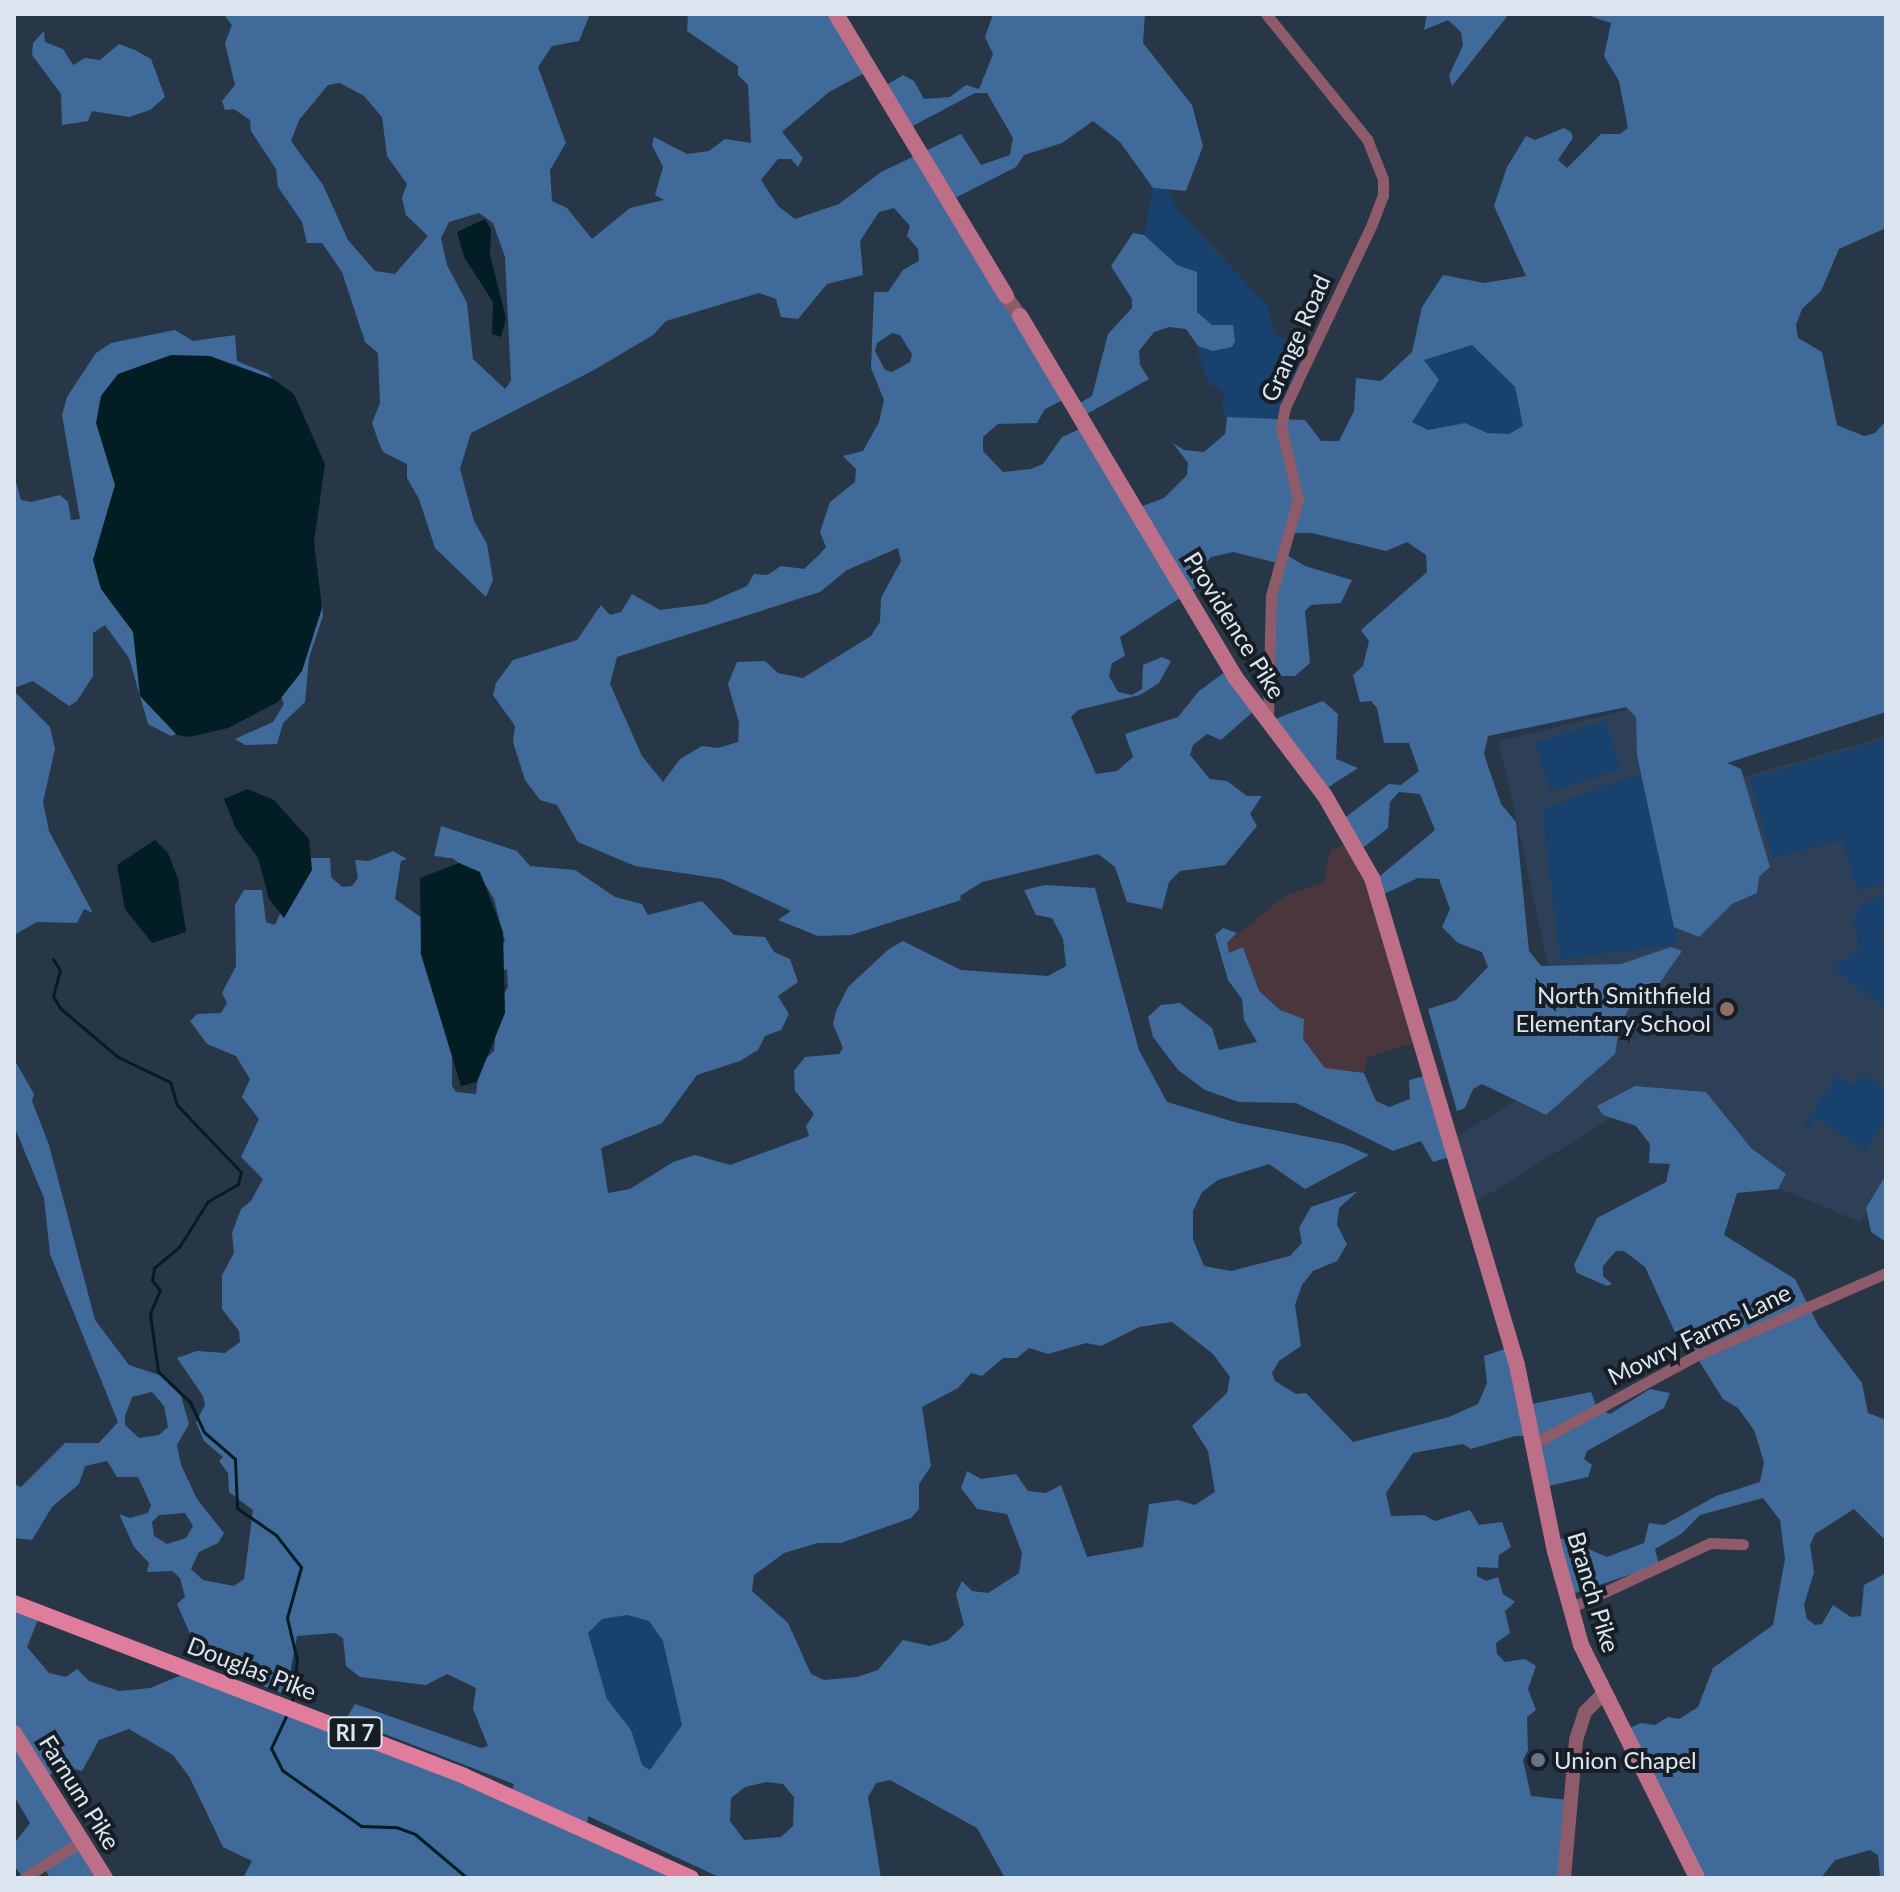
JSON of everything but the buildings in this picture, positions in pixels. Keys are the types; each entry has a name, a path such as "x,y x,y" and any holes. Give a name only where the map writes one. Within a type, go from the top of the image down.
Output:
{"main road":[{"name":"Providence Pike","path":"836,14 1006,296"},
{"name":"Providence Pike","path":"1020,316 1235,677 1349,831 1380,898 1499,1301"},
{"name":"Branch Pike","path":"1499,1301 1535,1443 1570,1608 1604,1693 1697,1878"},
{"name":"Douglas Pike","path":"14,1603 464,1776 691,1878"},
{"name":"Farnum Pike","path":"14,1733 105,1878"}],"street":[{"name":"Grange Road","path":"1266,14 1367,139 1383,179 1372,224 1285,407 1281,427 1298,499 1271,596 1268,721"},
{"name":"Providence Pike","path":"1006,296 1020,316"},
{"name":"Mowry Farms Lane","path":"1535,1443 1710,1349 1886,1273"},
{"path":"1570,1608 1710,1543 1743,1544"},
{"path":"1564,1878 1576,1740 1585,1712 1604,1693"},
{"path":"24,1878 83,1840"}],"shaded area":[{"path":"223,14 590,14 579,41 552,46 538,67 566,143 550,170 552,201 567,208 592,239 630,208 664,200 655,195 663,167 652,145 654,137 687,154 709,151 725,139 751,143 748,85 738,75 738,66 687,31 688,14 834,14 868,71 829,92 782,132 803,158 798,167 791,159 778,159 761,180 778,206 795,219 839,204 881,172 961,134 981,165 1010,155 1013,138 987,93 975,93 905,130 880,89 903,75 914,81 924,99 950,97 966,85 979,89 993,54 985,37 993,14 1145,14 1143,43 1192,105 1203,146 1186,191 1153,188 1120,142 1093,121 1062,143 1024,155 1016,167 949,201 1065,399 1045,409 1037,423 998,424 983,437 983,451 1003,472 1031,469 1043,464 1062,437 1082,428 1132,510 1164,498 1187,475 1188,463 1173,443 1184,450 1204,452 1225,434 1227,417 1305,420 1321,441 1339,441 1354,411 1356,378 1381,381 1412,352 1422,307 1443,275 1484,283 1526,276 1494,206 1507,167 1526,136 1535,140 1564,128 1571,132 1573,138 1558,160 1567,168 1601,134 1620,134 1628,128 1619,81 1604,56 1611,23 1584,14 1886,14 1886,228 1839,249 1821,291 1802,309 1796,325 1798,338 1822,352 1837,425 1864,436 1875,433 1886,421 1886,712 1727,763 1741,769 1770,867 1759,877 1757,893 1732,904 1699,937 1674,927 1637,755 1636,717 1626,707 1488,736 1484,754 1501,804 1516,822 1529,951 1541,966 1621,964 1671,947 1682,951 1654,991 1629,1008 1619,1029 1615,1054 1546,1115 1482,1084 1473,1089 1465,1108 1457,1111 1428,1009 1456,1000 1488,967 1482,952 1458,943 1442,927 1450,909 1439,879 1418,878 1380,896 1374,881 1435,830 1420,794 1399,792 1390,802 1388,828 1359,851 1342,820 1389,784 1401,785 1419,771 1409,743 1384,743 1377,708 1371,701 1360,702 1353,675 1363,666 1369,641 1361,630 1427,572 1426,555 1407,542 1386,551 1312,533 1287,533 1282,552 1305,566 1352,580 1341,603 1311,605 1305,611 1310,663 1295,676 1273,676 1277,563 1233,552 1211,557 1204,565 1206,581 1120,637 1125,656 1112,663 1109,676 1118,692 1132,695 1142,689 1143,665 1162,657 1171,661 1159,683 1140,695 1078,710 1071,717 1096,774 1117,771 1133,757 1125,734 1178,717 1199,691 1229,669 1256,709 1221,740 1207,734 1193,745 1190,755 1210,779 1227,781 1247,796 1262,796 1250,814 1257,826 1225,865 1180,871 1169,882 1162,909 1127,902 1115,867 1098,854 982,882 960,896 961,900 851,935 818,936 778,920 791,911 722,879 635,866 578,842 557,805 540,800 525,780 513,742 515,726 493,695 496,683 513,660 577,640 601,605 610,615 621,612 632,594 660,610 706,604 747,586 754,574 767,575 781,566 804,569 820,554 826,547 820,532 830,502 855,482 856,469 843,456 863,451 879,422 884,400 871,368 874,292 888,292 903,270 919,261 918,249 907,236 910,226 894,208 879,212 860,241 863,275 827,284 798,319 781,317 776,299 759,293 666,321 653,335 594,370 471,433 460,469 474,521 487,544 493,580 486,597 435,548 419,499 407,478 407,464 383,452 379,443 372,423 380,403 378,353 365,342 342,272 322,243 307,243 302,222 278,187 276,169 251,131 250,120 234,109 225,110 222,101 235,85 225,43 232,25","holes":["340,83 364,96 382,117 387,156 407,184 402,198 406,215 428,236 395,274 375,271 348,240 323,185 291,141 299,120 328,85","479,213 493,223 505,257 511,381 505,389 473,359 467,303 447,265 441,238 449,222","892,333 900,335 912,354 910,362 892,372 885,370 875,351 877,343","1472,345 1515,387 1523,426 1509,434 1487,433 1465,423 1428,430 1412,422 1439,380 1424,360","898,548 901,561 881,598 880,622 871,636 803,678 778,673 765,661 737,662 728,684 739,723 738,742 718,748 702,746 680,759 663,782 642,756 610,684 617,657 820,592 847,570"]},
{"path":"1427,14 1509,14 1452,86 1449,76 1463,45 1461,32 1448,20 1424,30"},
{"path":"44,31 45,42 63,49 73,65 85,58 100,60 119,44 135,50 151,59 165,97 150,110 129,117 92,111 88,121 62,125 61,94 32,55 33,43"},
{"path":"1153,188 1168,190 1178,210 1268,306 1275,334 1310,355 1282,419 1227,417 1222,409 1224,392 1209,384 1199,358 1198,346 1213,351 1212,325 1197,312 1197,272 1177,265 1144,235"},
{"path":"485,219 491,229 490,255 506,318 501,337 492,334 493,302 464,257 457,232"},
{"path":"1133,233 1144,235 1177,265 1197,272 1197,312 1212,325 1233,325 1235,341 1232,347 1213,351 1198,346 1186,329 1169,327 1154,332 1139,351 1140,365 1149,379 1078,419 1071,408 1092,396 1108,334 1132,308 1132,299 1111,266"},
{"path":"175,330 193,341 235,335 237,361 269,374 305,426 301,585 322,604 323,616 309,658 305,702 283,723 277,744 245,745 235,739 273,722 284,704 280,694 171,736 148,724 129,658 105,625 93,633 93,676 77,701 69,706 33,681 14,688 14,475 21,500 31,502 60,495 68,502 71,520 80,519 62,415 67,397 96,353 111,343"},
{"path":"1471,344 1515,388 1523,426 1509,434 1487,433 1465,423 1428,430 1411,422 1439,380 1424,360"},
{"path":"171,355 210,356 273,379 294,394 325,464 314,542 322,608 302,671 278,702 228,728 189,737 177,735 140,696 133,632 101,589 93,560 115,485 96,423 101,396 118,374"},
{"path":"14,691 50,727 55,749 43,802 49,831 93,913 84,909 77,923 37,922 14,935"},
{"path":"1323,701 1338,714 1336,759 1358,768 1324,790 1269,721"},
{"name":"North Smithfield Elementary School","path":"1634,708 1679,795 1886,736 1886,1189 1860,1222 1689,1150 1632,1105 1476,1202 1457,1136 1590,1058 1547,960 1499,741"},
{"path":"1606,721 1621,769 1550,791 1535,743"},
{"path":"1886,739 1886,883 1857,891 1842,839 1773,859 1750,779"},
{"path":"1633,776 1652,782 1678,944 1560,960 1542,810"},
{"path":"247,789 274,800 309,839 312,870 284,918 269,899 258,858 236,829 224,799"},
{"path":"441,826 517,851 530,866 575,870 615,897 642,904 648,915 702,901 734,935 765,937 774,952 790,959 798,982 778,996 789,1014 781,1030 765,1036 758,1050 740,1061 697,1075 662,1123 601,1148 608,1193 630,1189 673,1162 695,1155 730,1165 809,1136 806,1126 814,1114 795,1091 794,1071 805,1057 839,1054 843,1048 833,1024 836,1011 848,987 889,949 903,941 961,970 1048,976 1066,966 1063,939 1052,918 1036,915 1024,890 1045,885 1095,888 1139,1050 1167,1102 1238,1123 1344,1144 1369,1155 1305,1189 1269,1164 1218,1180 1202,1192 1193,1211 1193,1239 1204,1266 1231,1271 1290,1256 1302,1243 1299,1228 1311,1207 1358,1191 1339,1208 1337,1225 1347,1244 1337,1261 1313,1271 1302,1285 1295,1305 1301,1346 1279,1361 1272,1373 1275,1381 1296,1394 1306,1393 1353,1442 1449,1417 1478,1404 1487,1383 1484,1356 1511,1347 1527,1405 1591,1392 1597,1408 1610,1414 1650,1389 1670,1393 1664,1408 1587,1451 1584,1459 1592,1465 1588,1477 1544,1487 1532,1436 1515,1436 1471,1449 1463,1444 1413,1453 1386,1493 1391,1516 1424,1515 1435,1521 1470,1510 1479,1525 1502,1522 1511,1547 1499,1555 1498,1568 1477,1567 1477,1576 1486,1581 1498,1577 1503,1594 1515,1602 1505,1611 1510,1633 1496,1643 1497,1654 1505,1662 1525,1659 1536,1666 1528,1689 1536,1710 1527,1717 1528,1750 1523,1760 1531,1796 1569,1800 1564,1878 1005,1878 977,1828 890,1780 876,1783 868,1797 881,1878 721,1878 588,1816 587,1827 679,1878 243,1878 252,1861 223,1847 190,1778 173,1755 129,1729 99,1740 82,1771 62,1766 44,1779 105,1878 50,1878 44,1867 22,1876 14,1866 14,1844 30,1823 14,1796 14,1602 40,1615 27,1647 49,1673 66,1677 77,1669 89,1681 119,1691 150,1688 189,1672 511,1793 514,1784 346,1719 355,1704 481,1748 488,1746 473,1709 476,1688 447,1674 426,1685 360,1677 346,1666 343,1638 335,1633 297,1636 286,1695 202,1661 177,1604 185,1597 180,1578 172,1571 147,1572 149,1563 134,1547 119,1514 130,1518 148,1513 151,1505 138,1477 117,1477 107,1461 85,1466 79,1484 52,1507 32,1540 14,1538 14,1484 21,1487 65,1443 99,1443 118,1422 50,1254 44,1198 14,1126 14,1059 34,1094 32,1101 49,1145 95,1320 129,1365 159,1375 181,1396 189,1424 177,1445 181,1465 197,1499 224,1533 218,1543 199,1552 191,1569 203,1580 234,1586 244,1579 253,1510 229,1492 228,1473 219,1461 223,1457 204,1441 196,1422 205,1405 203,1396 177,1358 197,1351 225,1353 240,1342 239,1331 222,1309 222,1275 234,1253 232,1233 241,1209 251,1201 263,1179 241,1157 259,1119 242,1097 250,1079 236,1056 207,1044 190,1021 197,1014 221,1013 227,1003 222,993 236,966 235,905 244,890 262,890 266,922 275,925 305,858 330,858 331,877 342,887 352,886 358,878 355,860 369,861 393,851 407,859 401,861 395,899 439,930 440,941 420,952 452,1056 452,1086 456,1092 476,1094 479,1065 494,1051 498,1004 508,987 507,970 497,969 492,948 505,942 494,899 482,879 452,858 434,856","holes":["1172,1322 1213,1354 1230,1377 1227,1393 1192,1426 1208,1451 1215,1492 1195,1505 1178,1500 1149,1504 1143,1547 1087,1557 1061,1485 1046,1493 1028,1491 1016,1474 981,1479 967,1471 961,1488 977,1509 1007,1514 1022,1553 1019,1573 988,1593 972,1591 962,1581 956,1594 964,1625 948,1640 930,1646 903,1640 878,1670 857,1677 824,1680 811,1674 788,1623 752,1591 754,1575 784,1553 818,1543 841,1543 911,1518 919,1509 919,1484 931,1466 922,1407 958,1388 971,1373 982,1376 1003,1358 1017,1358 1029,1348 1048,1354 1086,1343 1101,1346 1139,1327","152,1392 164,1406 168,1427 159,1435 139,1438 125,1425 132,1397","185,1513 193,1526 186,1538 167,1544 154,1536 152,1522 159,1515","627,1615 649,1621 663,1641 682,1725 650,1770 642,1765 631,1730 607,1699 588,1633 602,1619","766,1782 783,1784 794,1797 793,1826 781,1837 744,1840 730,1821 731,1798 745,1787"]},
{"path":"155,840 168,853 178,879 186,932 152,943 125,909 117,865"},
{"path":"1353,842 1422,1040 1368,1057 1364,1073 1350,1074 1326,1069 1303,1039 1303,1019 1280,1010 1259,991 1243,947 1229,953 1227,943 1285,896 1324,882 1330,850"},
{"path":"459,863 480,872 503,932 505,1013 477,1082 461,1086 421,953 420,878"},
{"path":"1886,893 1882,944 1886,948 1886,1008 1832,969 1859,949 1853,919 1861,905"},
{"path":"1223,928 1237,933 1227,943 1229,953 1243,947 1259,991 1280,1010 1304,1019 1303,1039 1325,1068 1364,1073 1376,1101 1389,1107 1410,1099 1409,1080 1432,1074 1456,1155 1433,1162 1421,1141 1393,1151 1296,1103 1239,1102 1205,1090 1178,1070 1153,1037 1148,1017 1161,1005 1180,1003 1212,1028 1219,1050 1257,1042 1244,1020 1242,999 1228,980 1215,935"},
{"path":"1861,1073 1886,1091 1886,1118 1866,1151 1816,1117 1808,1130 1804,1126 1837,1074 1854,1086"},
{"path":"1635,1086 1706,1092 1751,1148 1786,1174 1778,1189 1737,1193 1724,1235 1795,1279 1818,1325 1862,1383 1868,1413 1886,1420 1886,1541 1854,1509 1815,1534 1810,1545 1814,1572 1804,1605 1807,1619 1815,1625 1822,1624 1833,1605 1851,1617 1861,1616 1864,1585 1886,1573 1886,1878 1880,1877 1878,1855 1870,1850 1835,1860 1821,1878 1696,1878 1623,1731 1641,1723 1655,1725 1668,1717 1679,1719 1698,1707 1713,1668 1773,1625 1785,1559 1780,1520 1763,1498 1700,1515 1681,1534 1655,1549 1659,1565 1566,1596 1553,1539 1581,1539 1586,1548 1607,1557 1644,1543 1649,1523 1664,1525 1716,1496 1760,1482 1764,1462 1754,1430 1738,1408 1723,1399 1699,1361 1686,1356 1645,1267 1624,1251 1616,1251 1603,1266 1603,1276 1612,1284 1607,1286 1577,1273 1574,1265 1597,1218 1666,1182 1670,1164 1649,1163 1650,1144 1636,1126 1603,1115 1597,1106"},
{"path":"1886,1175 1886,1242 1871,1232 1866,1208"},
{"path":"627,1615 649,1621 663,1641 682,1725 650,1770 642,1765 631,1730 607,1699 588,1633 602,1619"}],"waterway":[{"path":"53,959 60,970 53,996 60,1008 118,1057 170,1082 177,1105 241,1172 238,1184 208,1201 179,1247 154,1268 152,1280 160,1290 150,1314 158,1371 190,1402 204,1432 235,1459 237,1508 276,1535 301,1567 287,1618 297,1660 292,1703"},
{"path":"287,1714 271,1748 282,1770 361,1826 396,1827 415,1834 467,1878"}],"place":[{"name":"North Smithfield Elementary School","path":"1727,1009"},
{"name":"Union Chapel","path":"1538,1760"}]}
